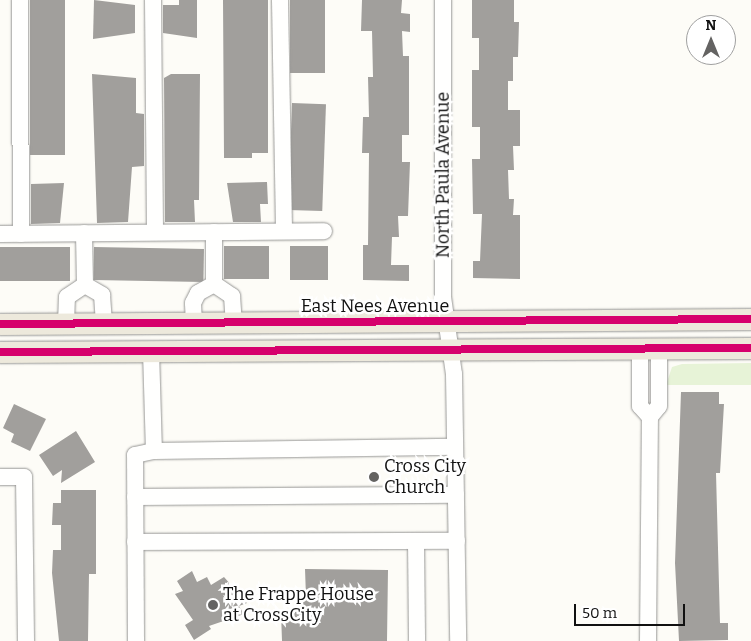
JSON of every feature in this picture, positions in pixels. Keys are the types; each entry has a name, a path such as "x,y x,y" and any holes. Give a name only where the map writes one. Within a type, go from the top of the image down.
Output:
{"main road":[{"name":"East Nees Avenue","path":"0,324 751,319"},
{"path":"0,338 66,324"},
{"path":"0,352 751,348"}],"street":[{"path":"20,0 21,234"},
{"path":"153,0 155,232"},
{"path":"280,0 284,231"},
{"name":"North Paula Avenue","path":"443,0 446,321 450,350 455,446 458,641"},
{"path":"0,234 324,231"},
{"path":"214,232 214,284"},
{"path":"84,233 85,285"},
{"path":"214,284 232,296 234,323"},
{"path":"194,323 193,303 198,293 214,284"},
{"path":"85,285 102,295 104,323"},
{"path":"66,324 67,297 85,285"},
{"path":"648,641 650,417 640,406 650,349"},
{"path":"151,351 154,451"},
{"path":"136,641 135,455 154,451 455,446"},
{"path":"0,477 24,477 26,641"},
{"path":"135,497 456,495"},
{"path":"416,541 417,641"},
{"path":"135,542 457,541"}],"green space":[{"path":"751,363 751,385 666,385 672,367 682,364"}],"building":[{"path":"30,0 65,0 65,155 30,155"},
{"path":"94,0 135,5 135,33 93,39"},
{"path":"179,0 197,0 197,38 163,33 163,5 179,5"},
{"path":"223,0 268,0 268,153 252,153 252,158 224,158"},
{"path":"290,0 325,0 325,73 290,73"},
{"path":"362,0 402,0 401,13 410,14 410,32 402,31 403,56 409,56 409,135 402,135 402,162 410,162 408,216 398,216 399,237 392,237 391,265 409,265 409,281 363,280 363,245 368,245 369,153 362,153 363,117 369,117 368,77 373,77 372,31 361,31"},
{"path":"472,0 514,0 514,22 519,22 518,57 513,57 513,81 508,81 508,110 520,110 520,146 513,146 514,170 508,170 509,199 514,199 513,215 520,215 520,279 473,278 473,261 480,261 482,214 473,214 472,159 480,159 480,127 472,127 472,70 479,70 479,38 472,38"},
{"path":"92,74 136,78 136,113 144,114 144,166 132,167 128,222 97,223"},
{"path":"171,74 200,74 199,200 194,200 195,222 165,222 164,78"},
{"path":"292,103 326,104 322,211 288,210"},
{"path":"267,182 268,204 260,204 261,222 233,222 227,183"},
{"path":"64,183 60,223 31,224 31,184"},
{"path":"224,246 269,246 269,279 224,279"},
{"path":"290,246 328,246 328,280 290,280"},
{"path":"0,247 70,247 70,281 0,281"},
{"path":"94,247 204,249 203,282 93,280"},
{"path":"681,392 719,392 719,404 724,404 720,473 716,473 720,623 728,623 728,640 679,641 675,563"},
{"path":"14,404 46,419 30,451 11,442 14,434 3,428"},
{"path":"76,431 95,462 61,483 62,470 53,476 39,455"},
{"path":"61,490 96,490 96,574 89,574 88,641 59,641 52,573 53,550 61,550 61,525 52,525 53,503 61,503"},
{"path":"305,569 388,570 387,641 282,641 281,613 295,613 294,597 306,597"},
{"name":"The Frappe House at CrossCity","path":"192,571 197,582 207,577 211,585 224,577 247,603 239,606 244,614 209,626 211,629 194,640 185,625 193,620 175,594 183,591 177,581"}],"cycle path":[{"path":"0,324 751,319"},
{"path":"0,352 751,348"}],"place":[{"name":"Cross City Church","path":"374,477"},
{"name":"The Frappe House at CrossCity","path":"213,605"}]}
